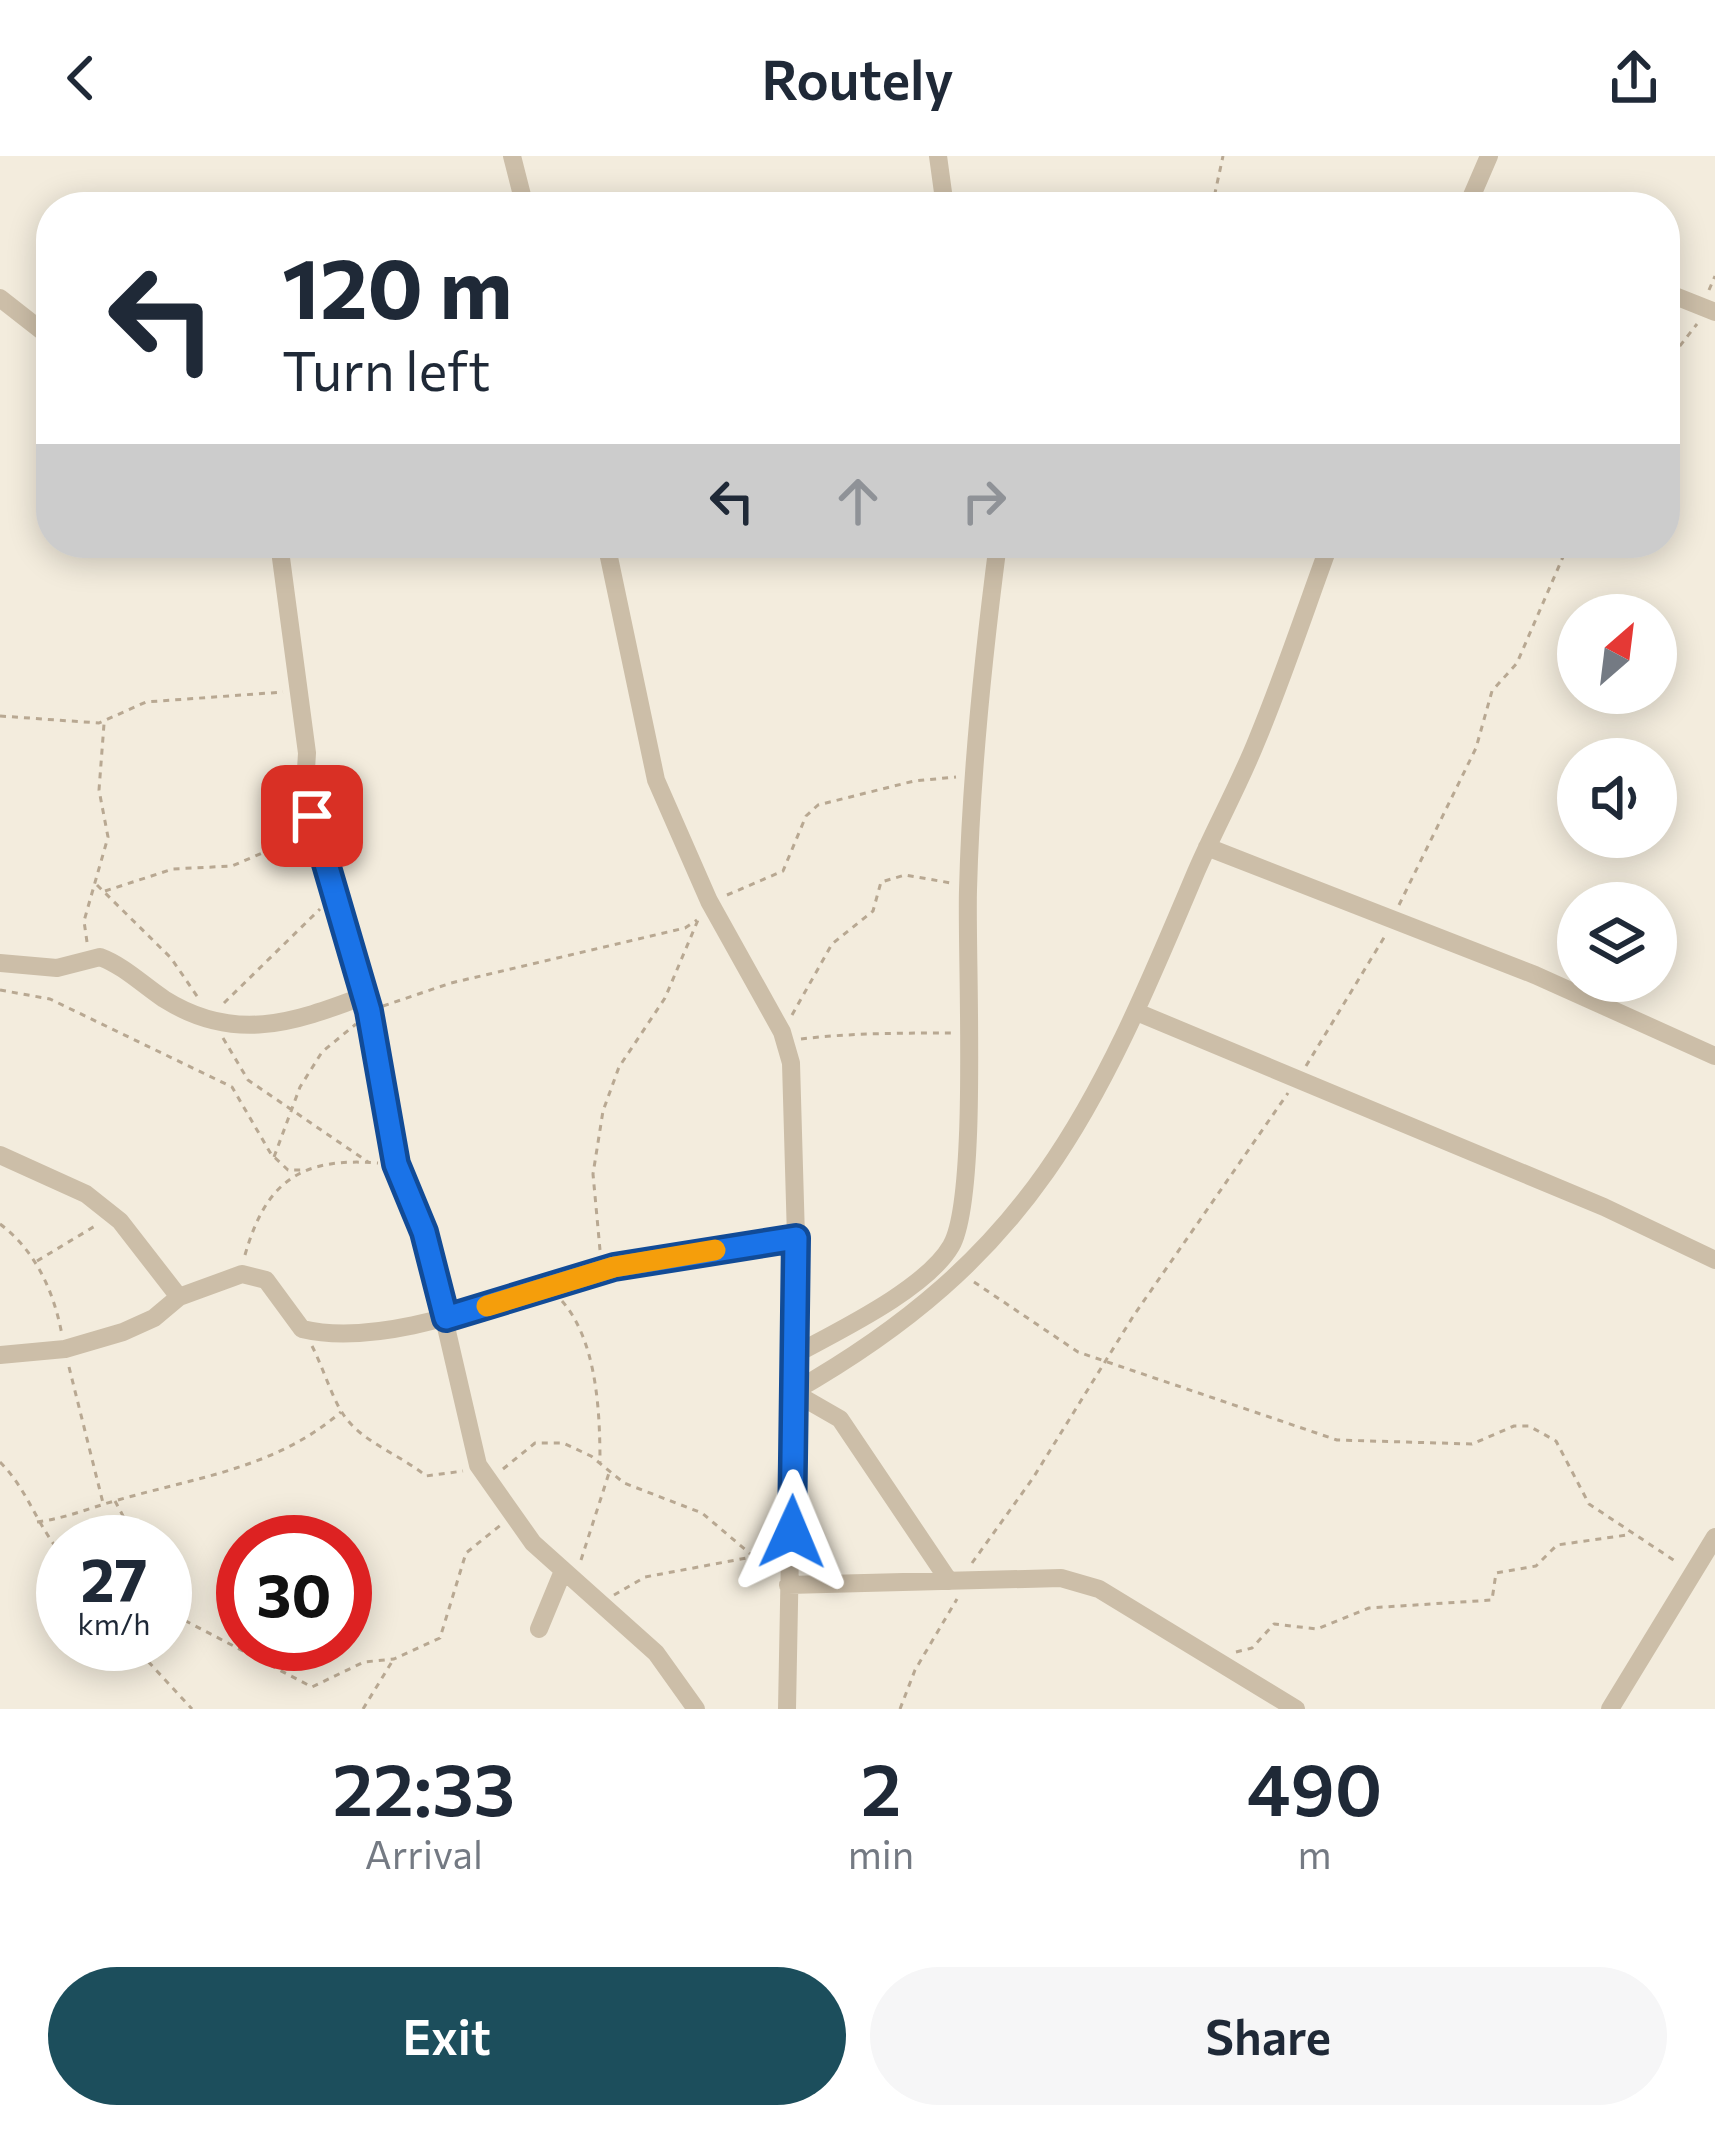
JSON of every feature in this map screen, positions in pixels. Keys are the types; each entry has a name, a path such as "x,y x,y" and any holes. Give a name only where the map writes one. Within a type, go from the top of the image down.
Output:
{"street":[{"path":"512,156 521,192"},
{"path":"938,156 943,192"},
{"path":"1473,192 1489,156"},
{"path":"1680,297 1709,308"},
{"path":"0,298 36,326"},
{"path":"281,558 305,786 318,845 336,889 366,1004 396,1164 424,1232 482,1471 512,1515 563,1571 656,1653 696,1709"},
{"path":"609,558 656,780 709,901 784,1036 791,1063 796,1238 787,1709"},
{"path":"794,1355 880,1305 948,1252 960,1220 968,885 997,558"},
{"path":"794,1392 886,1335 964,1272 1044,1178 1094,1102 1139,1013 1257,741 1324,558"},
{"path":"1207,848 1553,983 1715,1056"},
{"path":"0,963 57,968 100,957 168,1001 216,1023 310,1019 366,1004"},
{"path":"1139,1013 1604,1208 1715,1260"},
{"path":"0,1155 67,1181 112,1215 179,1297"},
{"path":"0,1355 65,1349 123,1332 179,1297 242,1274 266,1280 302,1329 354,1329 446,1318 604,1270 796,1238"},
{"path":"794,1392 840,1419 958,1580"},
{"path":"1610,1709 1715,1537"},
{"path":"539,1630 563,1571"},
{"path":"789,1577 1061,1578 1099,1589 1296,1709"}],"path":[{"path":"1215,192 1223,156"},
{"path":"1680,346 1709,308 1715,276"},
{"path":"900,1709 958,1580 1033,1478 1243,1155 1298,1083 1392,920 1476,748 1492,691 1516,663 1562,558"},
{"path":"0,716 60,723 104,721 146,702 297,692"},
{"path":"100,957 83,935 108,837 99,790 104,721"},
{"path":"709,901 783,871 806,816 818,806 914,781 975,777"},
{"path":"104,892 173,869 232,866 267,851 318,845"},
{"path":"784,1036 832,944 873,910 881,882 905,875 968,885"},
{"path":"97,884 171,958 210,1015 296,938 336,889"},
{"path":"274,1157 292,1108 322,1052 366,1004 685,928 699,919 656,1016 619,1067 603,1111 593,1174 594,1223 604,1270"},
{"path":"0,989 50,999 232,1087 274,1157 288,1170 396,1164"},
{"path":"216,1023 238,1072 368,1162"},
{"path":"784,1036 966,1033"},
{"path":"242,1274 261,1214 278,1185 302,1170"},
{"path":"35,1263 112,1215"},
{"path":"0,1224 35,1263 52,1295 104,1505"},
{"path":"964,1272 1000,1304 1104,1363 1337,1440 1472,1444 1514,1426 1529,1426 1556,1441 1588,1504 1670,1556 1681,1571"},
{"path":"549,1286 583,1331 600,1465"},
{"path":"302,1329 333,1384 341,1412 364,1435 426,1476 482,1471 542,1440 577,1448 609,1473 702,1513 754,1557 789,1577"},
{"path":"81,1515 115,1500 266,1460 313,1436 341,1412"},
{"path":"0,1462 21,1484 36,1518"},
{"path":"580,1586 585,1545 609,1473"},
{"path":"115,1500 123,1515"},
{"path":"192,1624 312,1687 364,1662 394,1659 440,1637 466,1553 512,1515"},
{"path":"1210,1655 1247,1651 1274,1624 1316,1629 1369,1608 1492,1600 1496,1573 1536,1566 1557,1545 1632,1535"},
{"path":"598,1601 632,1581 754,1557"},
{"path":"363,1709 394,1659"},
{"path":"157,1671 192,1709"}],"slow traffic":[{"path":"487,1306 614,1267 715,1250"}],"route":[{"path":"312,816 369,1011 396,1164 424,1232 446,1318 614,1267 796,1238 792,1532"}]}
